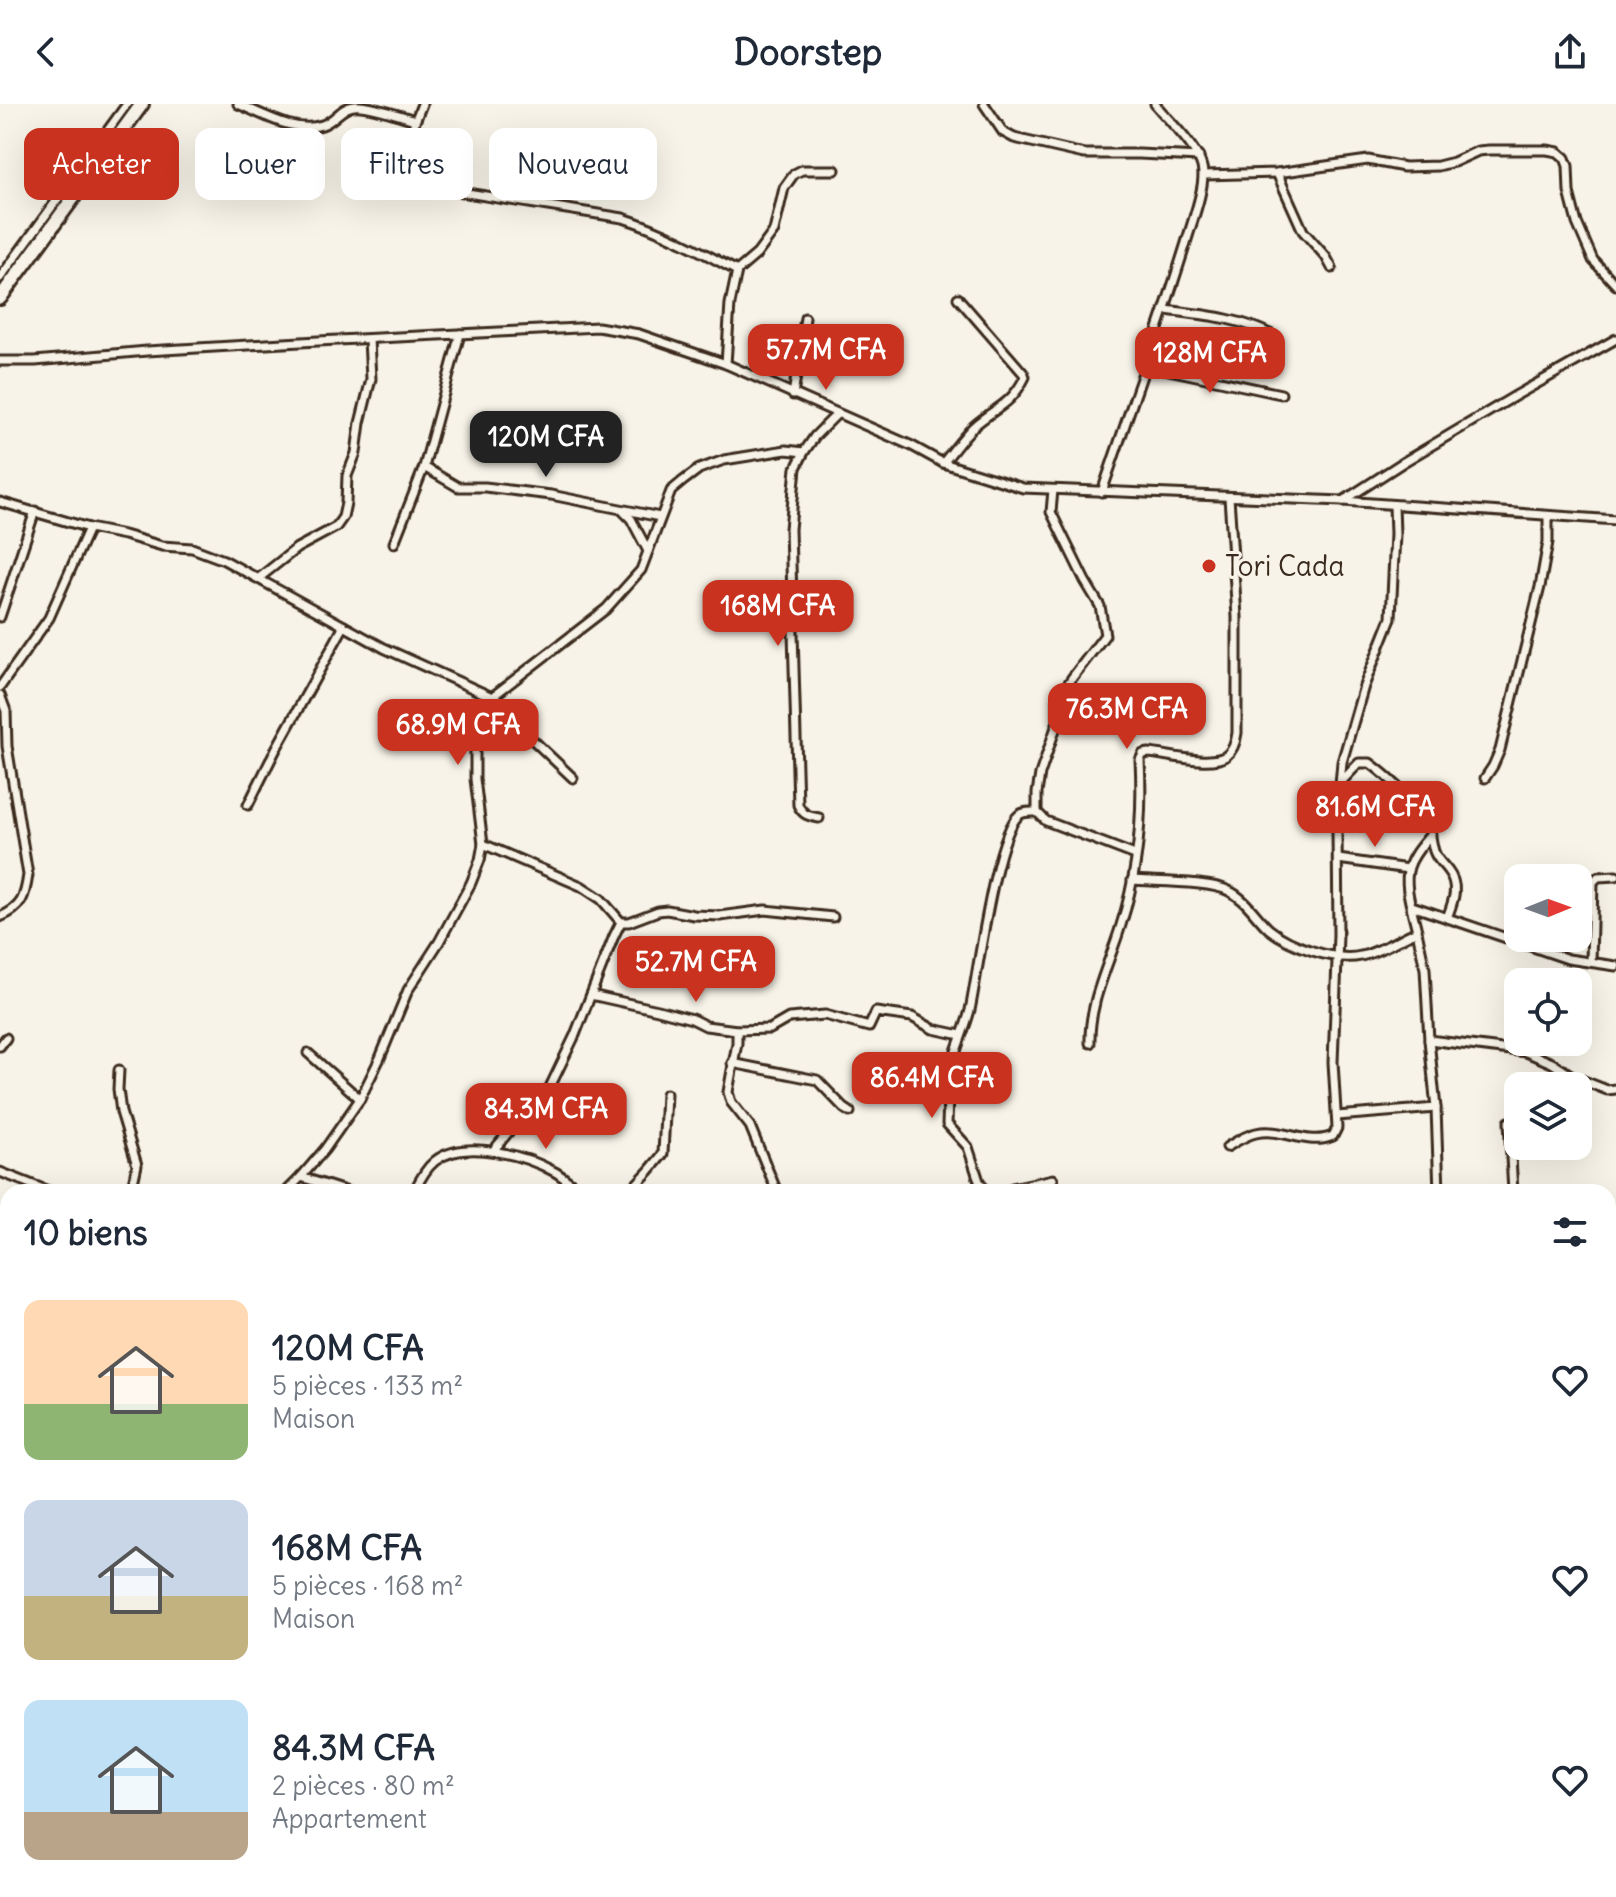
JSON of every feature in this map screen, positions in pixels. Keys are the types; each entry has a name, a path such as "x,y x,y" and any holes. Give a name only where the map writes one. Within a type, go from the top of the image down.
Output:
{"highway":[{"path":"0,298 135,106"}],"street":[{"path":"238,104 295,126 322,125 344,109 358,105 415,120"},
{"path":"422,104 409,137 408,153 415,175 430,185 623,218 674,238 737,271"},
{"path":"984,104 1003,132 1014,138 1084,154 1199,157"},
{"path":"1102,492 1165,310 1204,175 1199,157 1155,104"},
{"path":"0,278 135,106"},
{"path":"1204,175 1277,173 1368,160 1404,167 1438,166 1489,150 1558,152 1568,166 1569,192 1577,223 1593,260 1616,285"},
{"path":"726,364 730,304 737,271 757,254 774,231 784,188 794,174 802,170 835,170"},
{"path":"1277,173 1303,231 1332,268"},
{"path":"943,463 969,430 1007,403 1025,377 958,298"},
{"path":"1165,310 1225,317 1272,335"},
{"path":"793,395 805,318"},
{"path":"0,361 598,327 639,334 726,364 912,446 943,463 1023,488 1343,501 1616,520"},
{"path":"394,543 424,467 460,334"},
{"path":"259,578 297,548 336,527 343,517 347,476 356,453 371,379 369,339"},
{"path":"1343,501 1452,433 1616,339"},
{"path":"1145,365 1281,394"},
{"path":"819,818 801,812 798,805 790,529 796,468 815,436 837,414"},
{"path":"294,1184 360,1099 408,990 471,883 483,844 473,762 480,725 492,697 606,609 641,570 671,491 699,469 724,460 786,450 804,452"},
{"path":"424,467 458,487 551,495 660,517"},
{"path":"1037,812 1040,774 1058,721 1058,700 1105,635 1100,606 1051,512 1053,490"},
{"path":"1090,1043 1093,1007 1123,922 1132,880 1141,822 1140,760 1143,754 1149,753 1210,761 1226,756 1235,746 1237,617 1229,497"},
{"path":"0,502 162,546 192,548 224,560 384,648 492,697 573,778"},
{"path":"1227,1147 1258,1132 1311,1141 1324,1140 1333,1136 1337,1128 1333,1062 1342,762 1364,686 1391,618 1394,505"},
{"path":"622,510 631,519 648,551"},
{"path":"0,617 35,511"},
{"path":"1485,778 1500,750 1540,587 1548,542 1548,516"},
{"path":"0,687 49,618 89,528"},
{"path":"248,805 344,626"},
{"path":"0,695 6,711 7,746 28,875 25,893 14,911 0,917"},
{"path":"1340,784 1359,763 1370,763 1418,808 1426,819 1434,852 1455,884 1455,896 1447,918"},
{"path":"981,1184 968,1147 947,1124 949,1081 970,1011 991,896 1013,825 1019,815 1027,811 1037,812 1046,821 1135,855"},
{"path":"1431,834 1415,853 1408,869 1408,886 1425,969 1439,1184"},
{"path":"483,844 581,886 601,899 621,922 667,910 720,916 765,910 833,917"},
{"path":"1338,859 1408,869"},
{"path":"1591,962 1593,882 1598,877 1616,876"},
{"path":"1132,880 1214,886 1230,891 1243,900 1271,930 1308,950 1337,958 1362,956 1417,931"},
{"path":"1412,906 1568,959 1616,966"},
{"path":"493,1151 511,1129 539,1110 575,1035 621,922"},
{"path":"591,995 692,1019 706,1026 737,1030 770,1029 789,1018 825,1015 869,1027 876,1012 912,1017 933,1029 961,1035"},
{"path":"737,1030 728,1092 731,1102 750,1126 774,1184"},
{"path":"0,1046 6,1038"},
{"path":"1429,1040 1526,1052 1574,1077 1607,1090 1616,1089"},
{"path":"308,1053 360,1099"},
{"path":"732,1063 817,1080 850,1112"},
{"path":"119,1070 121,1112 137,1165 133,1184"},
{"path":"637,1184 663,1154 666,1094"},
{"path":"1337,1116 1436,1108"},
{"path":"418,1184 428,1167 437,1159 458,1150 493,1151 529,1160 553,1171 571,1184"},
{"path":"1511,1160 1513,1184"},
{"path":"0,1172 31,1184"},
{"path":"301,1177 323,1184"},
{"path":"1030,1184 1053,1179"}],"place":[{"name":"Tori Cada","path":"1209,566"}]}
